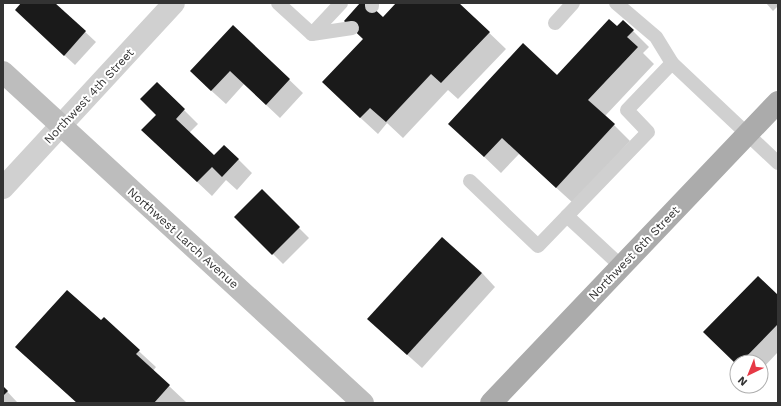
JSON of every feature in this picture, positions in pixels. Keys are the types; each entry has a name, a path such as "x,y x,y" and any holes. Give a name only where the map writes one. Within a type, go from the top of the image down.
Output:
{"main road":[{"name":"Northwest 6th Street","path":"491,403 778,102"}],"street":[{"name":"Northwest 4th Street","path":"3,188 174,3"},
{"name":"Northwest Larch Avenue","path":"3,72 363,403"}],"lane":[{"path":"278,3 312,34"},
{"path":"312,34 340,3"},
{"path":"555,23 573,3"},
{"path":"616,3 656,37 672,62 778,163"},
{"path":"312,34 352,28"},
{"path":"470,181 538,246 648,132 627,110 672,62"},
{"path":"568,216 621,266"}],"building":[{"path":"21,3 55,3 86,31 64,56 15,10"},
{"path":"360,3 368,3 383,17 396,3 459,3 490,32 441,83 431,74 386,122 370,108 360,118 322,82 363,39 344,21"},
{"path":"609,19 617,26 623,20 634,30 627,37 638,47 588,100 615,124 556,188 502,138 484,157 448,124 523,43 557,75"},
{"path":"233,25 290,79 266,105 230,71 211,91 190,71"},
{"path":"157,82 185,109 176,119 214,155 224,145 239,159 222,177 212,167 197,182 141,130 156,115 140,99"},
{"path":"262,189 300,227 272,255 234,217"},
{"path":"442,237 482,273 407,355 367,319"},
{"path":"758,276 778,295 778,324 749,354 729,354 729,357 703,332"},
{"path":"67,290 101,320 104,317 140,350 136,354 170,385 154,403 77,403 15,347"},
{"path":"3,386 8,391 3,396"}]}
